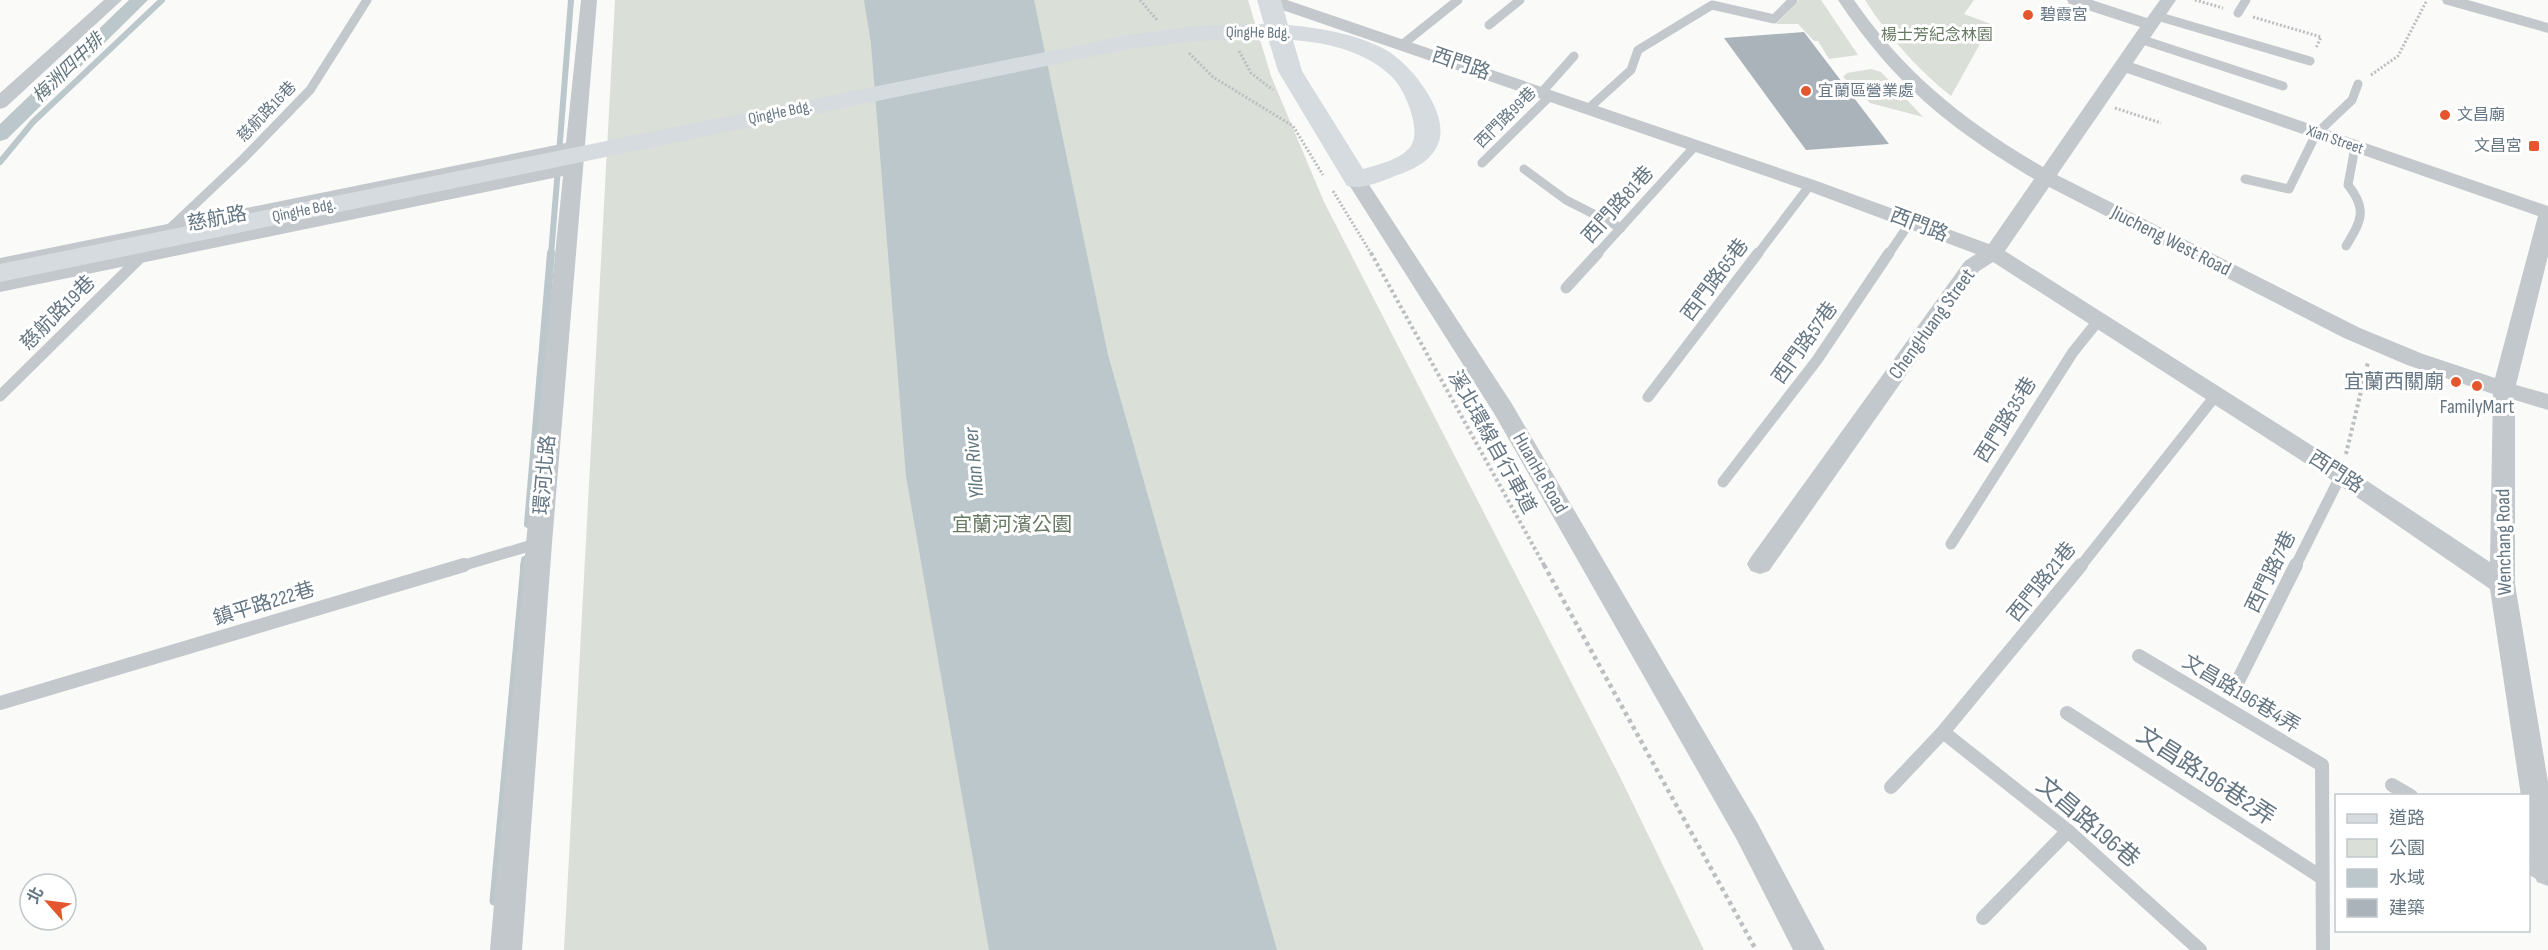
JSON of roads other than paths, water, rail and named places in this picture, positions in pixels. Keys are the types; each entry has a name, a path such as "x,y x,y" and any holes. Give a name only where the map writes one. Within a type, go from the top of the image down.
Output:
{"street":[{"path":"0,103 114,0"},
{"name":"環河北路","path":"506,950 539,543 590,0"},
{"name":"西門路","path":"1270,0 1696,145 1911,221 1993,253 2341,475 2502,584"},
{"name":"HuanHe Road","path":"1270,0 1290,71 1356,180 1504,410 1747,831 1809,950"},
{"name":"Jiucheng West Road","path":"1846,0 1874,41 1902,72 1934,100 1988,141 2046,177 2372,342 2504,389 2548,402"},
{"path":"2074,0 2154,20"},
{"path":"2450,0 2548,28"},
{"name":"ChengHuang Street","path":"1760,564 1972,266 1993,253 2154,20"},
{"name":"QingHe Bdg.","path":"0,273 1130,42 1222,31 1291,32 1347,43 1383,59 1404,75 1410,83 1428,129 1426,142 1412,159 1401,165 1356,180"},
{"name":"Xian Street","path":"2122,65 2548,214"},
{"name":"慈航路","path":"0,265 169,229 574,157"},
{"name":"慈航路","path":"0,285 142,256 574,157"},
{"name":"Wenchang Road","path":"2548,214 2504,389 2502,584 2548,872"}],"lane":[{"name":"慈航路16巷","path":"169,229 243,159 310,90 367,0"},
{"path":"1403,45 1458,0"},
{"path":"1489,25 1520,0"},
{"path":"1589,108 1631,70 1638,50 1712,5 1774,19 1793,0"},
{"path":"2238,13 2246,0"},
{"path":"2154,20 2310,62"},
{"path":"2154,20 2283,86"},
{"name":"西門路99巷","path":"1482,163 1546,93 1574,56"},
{"path":"2245,179 2289,189 2316,134 2352,100 2358,84"},
{"name":"西門路81巷","path":"1566,288 1696,145"},
{"path":"2346,246 2362,219 2360,199 2348,185 2355,147"},
{"path":"1524,169 1566,200 1621,228"},
{"name":"西門路65巷","path":"1648,397 1810,185"},
{"name":"西門路57巷","path":"1723,482 1817,360 1911,221"},
{"name":"慈航路19巷","path":"0,396 142,256"},
{"name":"西門路35巷","path":"1951,544 2073,352 2098,321"},
{"name":"西門路21巷","path":"1891,788 1943,732 2047,609 2216,395"},
{"name":"西門路7巷","path":"2235,687 2341,475"},
{"name":"鎮平路222巷","path":"0,703 539,543"},
{"name":"文昌路196巷4弄","path":"2139,656 2322,765 2321,877"},
{"name":"文昌路196巷2弄","path":"2067,713 2321,877"},
{"name":"文昌路196巷","path":"1943,732 2068,831 2196,949"},
{"path":"2392,785 2408,794"},
{"path":"1983,918 2068,831"},
{"path":"2530,867 2548,878"},
{"path":"2321,877 2323,950"}],"water":[{"name":"Yilan River","path":"864,0 1034,0 1108,355 1277,950 989,950 906,476 871,44"}],"waterway":[{"path":"0,135 139,0"},
{"name":"梅洲四中排","path":"0,162 33,122 162,0"},
{"path":"559,154 571,0"},
{"path":"551,255 558,168"},
{"path":"528,524 551,253"},
{"path":"524,567 525,560"},
{"path":"494,901 525,565"}],"place":[{"name":"碧霞宮","path":"2028,15"},
{"name":"宜蘭區營業處","path":"1806,91"},
{"name":"文昌廟","path":"2445,115"},
{"name":"文昌宮","path":"2534,146"},
{"name":"宜蘭西關廟","path":"2456,382"},
{"name":"FamilyMart","path":"2477,386"}],"park label":[{"name":"楊士芳紀念林園","path":"1937,35"},
{"name":"宜蘭河濱公園","path":"1012,525"}]}
